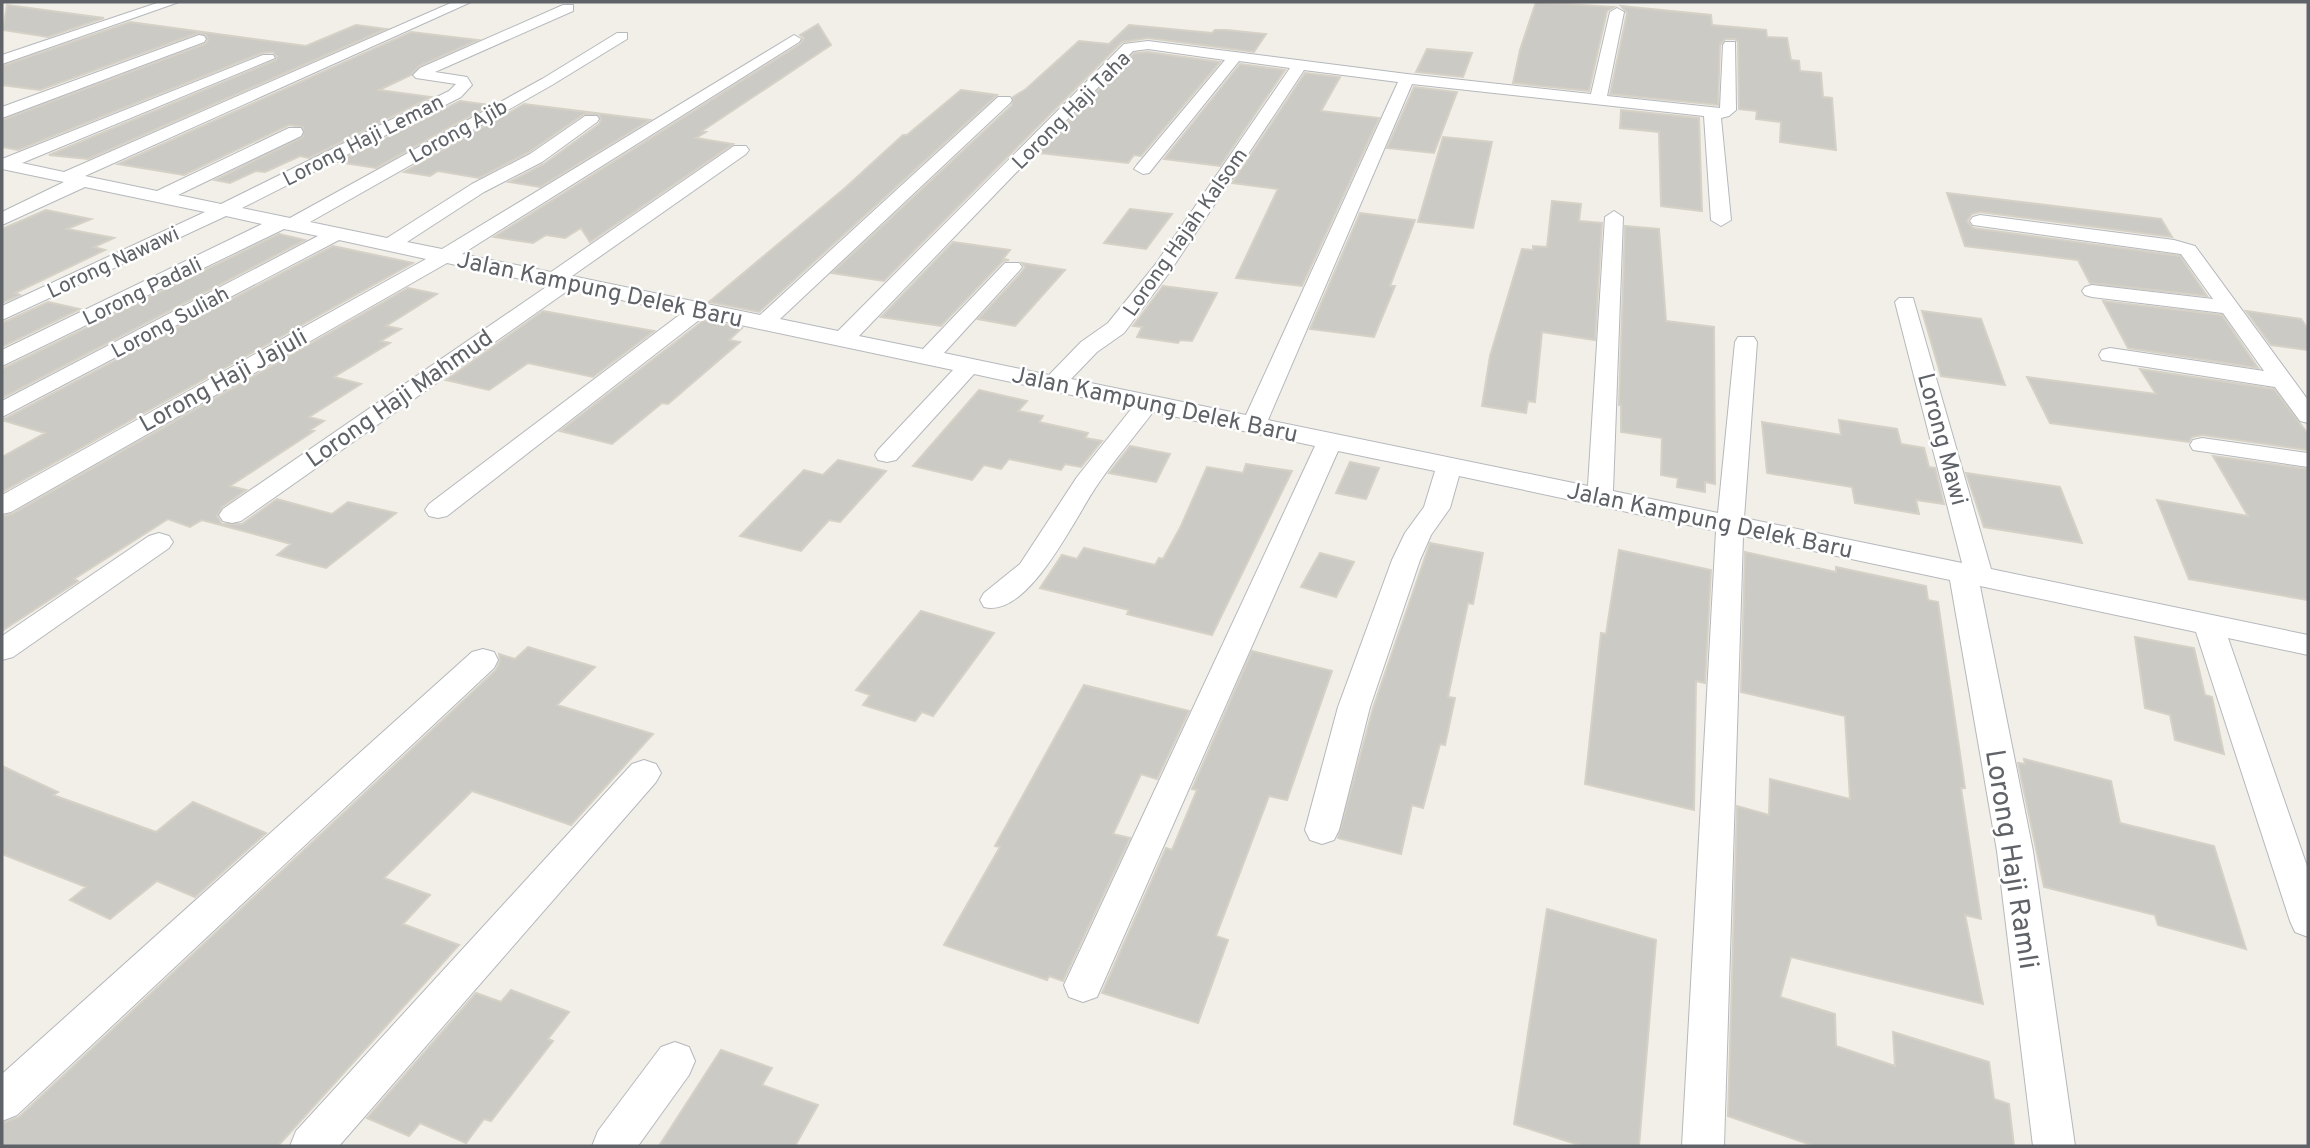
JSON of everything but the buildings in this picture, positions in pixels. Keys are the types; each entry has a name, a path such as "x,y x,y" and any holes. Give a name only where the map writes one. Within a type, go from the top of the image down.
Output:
{"street":[{"path":"2,61 172,2"},
{"path":"2,219 75,179 464,2"},
{"name":"Lorong Haji Leman","path":"224,210 455,93 464,85 462,80 421,75 425,71 568,8"},
{"path":"1598,100 1617,12"},
{"path":"80,18 112,22"},
{"name":"Lorong Ajib","path":"288,223 547,82 622,36"},
{"path":"2,113 199,39"},
{"name":"Lorong Haji Jajuli","path":"2,506 445,256 794,39"},
{"name":"Lorong Haji Taha","path":"843,339 1129,47 1148,45 1407,79 1712,112"},
{"path":"1721,220 1712,112 1723,113 1728,110 1730,45"},
{"path":"1143,169 1236,56"},
{"path":"7,168 268,58"},
{"name":"Lorong Hajah Kalsom","path":"1054,383 1089,348 1116,328 1154,279 1299,66"},
{"path":"1254,425 1407,79"},
{"path":"764,323 1004,100"},
{"path":"390,245 478,188 536,158 591,119"},
{"path":"159,197 295,132"},
{"name":"Lorong Haji Mahmud","path":"232,515 740,150"},
{"name":"Jalan Kampung Delek Baru","path":"7,168 75,179 288,223 2308,645"},
{"name":"Lorong Nawawi","path":"2,314 224,210"},
{"path":"1600,497 1614,217"},
{"path":"1980,221 2188,250 2308,416"},
{"name":"Lorong Padali","path":"2,359 288,223"},
{"name":"Lorong Suliah","path":"2,410 337,234"},
{"path":"928,357 1012,267"},
{"path":"2092,291 2231,308"},
{"name":"Lorong Mawi","path":"1906,302 1971,575"},
{"path":"439,510 700,309"},
{"path":"1703,1146 1730,524 1746,342"},
{"path":"2110,355 2283,380"},
{"path":"887,455 969,366"},
{"path":"995,600 1030,570 1086,482 1148,403"},
{"path":"1083,985 1330,441"},
{"path":"2202,445 2308,460"},
{"path":"1322,830 1354,706 1406,560 1418,533 1437,508 1449,466"},
{"path":"2,650 159,542"},
{"name":"Lorong Haji Ramli","path":"1971,575 2015,851 2054,1146"},
{"path":"2208,624 2308,920"},
{"path":"2,1101 483,660"},
{"path":"311,1146 644,773"},
{"path":"613,1146 675,1061"}]}
